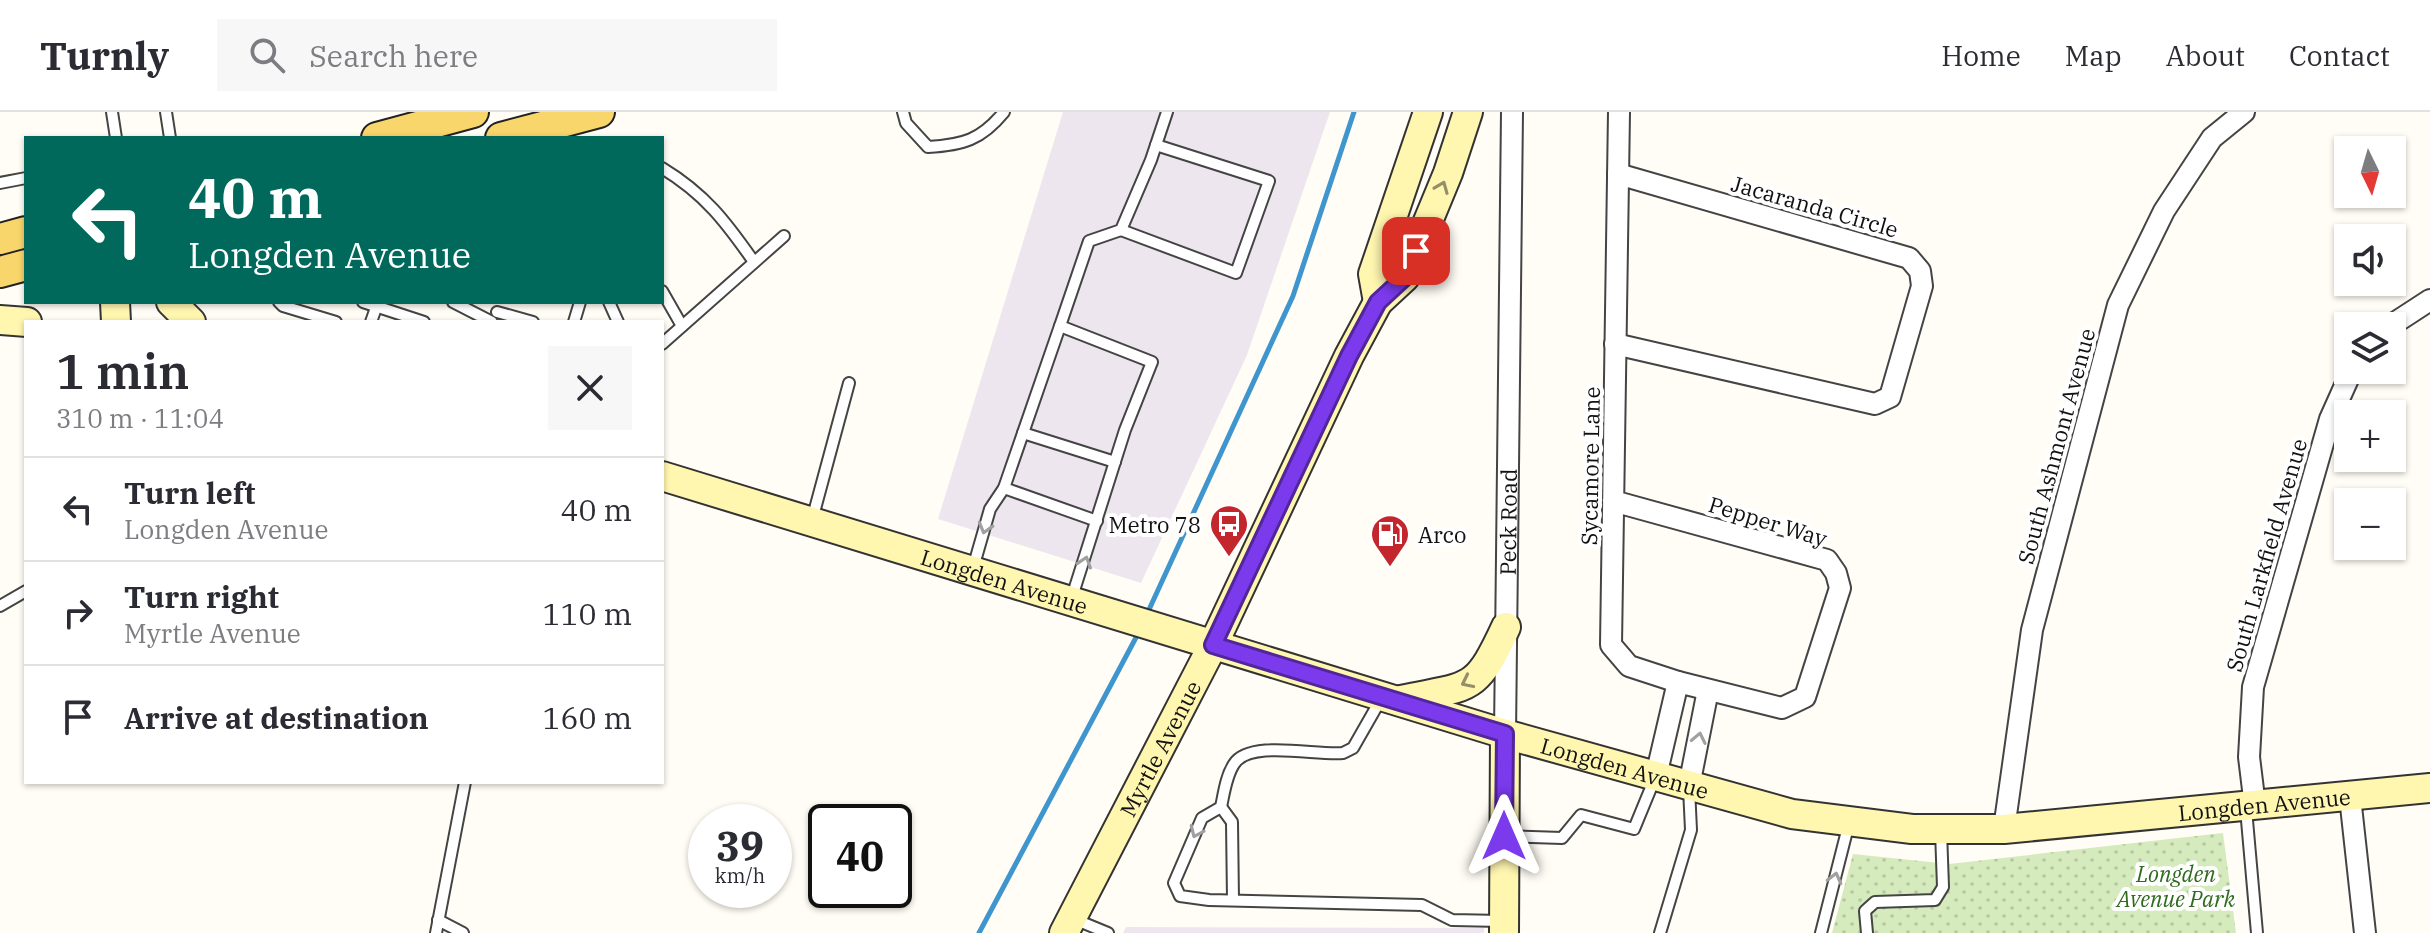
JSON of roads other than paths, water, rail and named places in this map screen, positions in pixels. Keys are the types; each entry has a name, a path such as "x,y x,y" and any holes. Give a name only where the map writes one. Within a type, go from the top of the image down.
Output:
{"main road":[{"path":"384,136 473,112"},
{"path":"509,136 599,112"},
{"path":"0,239 24,233"},
{"path":"0,272 24,266"}],"street":[{"name":"Myrtle Avenue","path":"1378,302 1373,274 1428,112"},
{"name":"Myrtle Avenue","path":"1068,926 1213,645 1284,489 1378,302 1405,277 1468,112"},
{"name":"Peck Road","path":"1504,927 1512,112"},
{"name":"Sycamore Lane","path":"1619,112 1611,645 1629,666 1678,682"},
{"name":"South Ashmont Avenue","path":"2004,829 2032,630 2118,305 2164,211 2188,174 2212,138 2244,112"},
{"name":"Jacaranda Circle","path":"1615,344 1875,404 1890,397 1922,286 1920,271 1909,258 1618,174"},
{"path":"2406,316 2430,300"},
{"path":"173,304 189,320"},
{"path":"0,320 24,322"},
{"name":"South Larkfield Avenue","path":"2250,806 2253,687 2330,419 2346,384"},
{"name":"Longden Avenue","path":"664,477 1505,734 1792,814 1849,823 1941,829 2004,829 2430,788"},
{"name":"Pepper Way","path":"1613,501 1827,560 1836,573 1840,588 1805,697 1782,708 1678,682"},
{"path":"1392,697 1472,683 1486,669 1506,627"},
{"path":"1656,776 1678,682"},
{"path":"1689,786 1708,690"},
{"path":"2350,797 2365,933"}],"lane":[{"path":"112,112 116,136"},
{"path":"166,112 170,136"},
{"path":"903,112 906,123 928,147 962,145 991,127 1004,112"},
{"path":"1121,230 1167,112"},
{"path":"972,572 990,509 1004,488 1089,241 1121,230 1236,273 1269,181 1156,145"},
{"path":"664,169 688,184 722,215 754,262"},
{"path":"0,183 24,178"},
{"path":"664,342 784,236"},
{"path":"664,294 682,326"},
{"path":"281,304 329,320"},
{"path":"377,304 408,319"},
{"path":"460,304 524,320"},
{"path":"1060,326 1152,361 1115,462 1070,602"},
{"path":"812,522 849,383"},
{"path":"1023,433 1115,462"},
{"path":"1004,488 1097,521"},
{"path":"0,606 24,592"},
{"path":"1392,697 1353,748 1343,753 1271,750 1244,755 1235,761 1221,807 1202,818 1178,873 1175,889 1180,896 1191,899 1422,905 1452,920 1504,927"},
{"path":"1504,836 1562,838 1581,815 1634,829 1656,776"},
{"path":"436,933 465,784"},
{"path":"1660,933 1691,830 1689,786"},
{"path":"2250,806 2257,933"},
{"path":"1221,807 1232,822 1233,900"},
{"path":"1821,933 1849,823"},
{"path":"1867,933 1865,911 1875,902 1935,900 1943,887 1941,829"},
{"path":"438,920 463,933"},
{"path":"1068,926 1108,933"}],"waterway":[{"path":"1147,614 1293,296 1354,112"},
{"path":"979,933 1140,630"}],"place":[{"name":"Metro 78","path":"1229,558"},
{"name":"Arco","path":"1390,568"}],"park label":[{"name":"Longden Avenue Park","path":"2176,886"}]}
